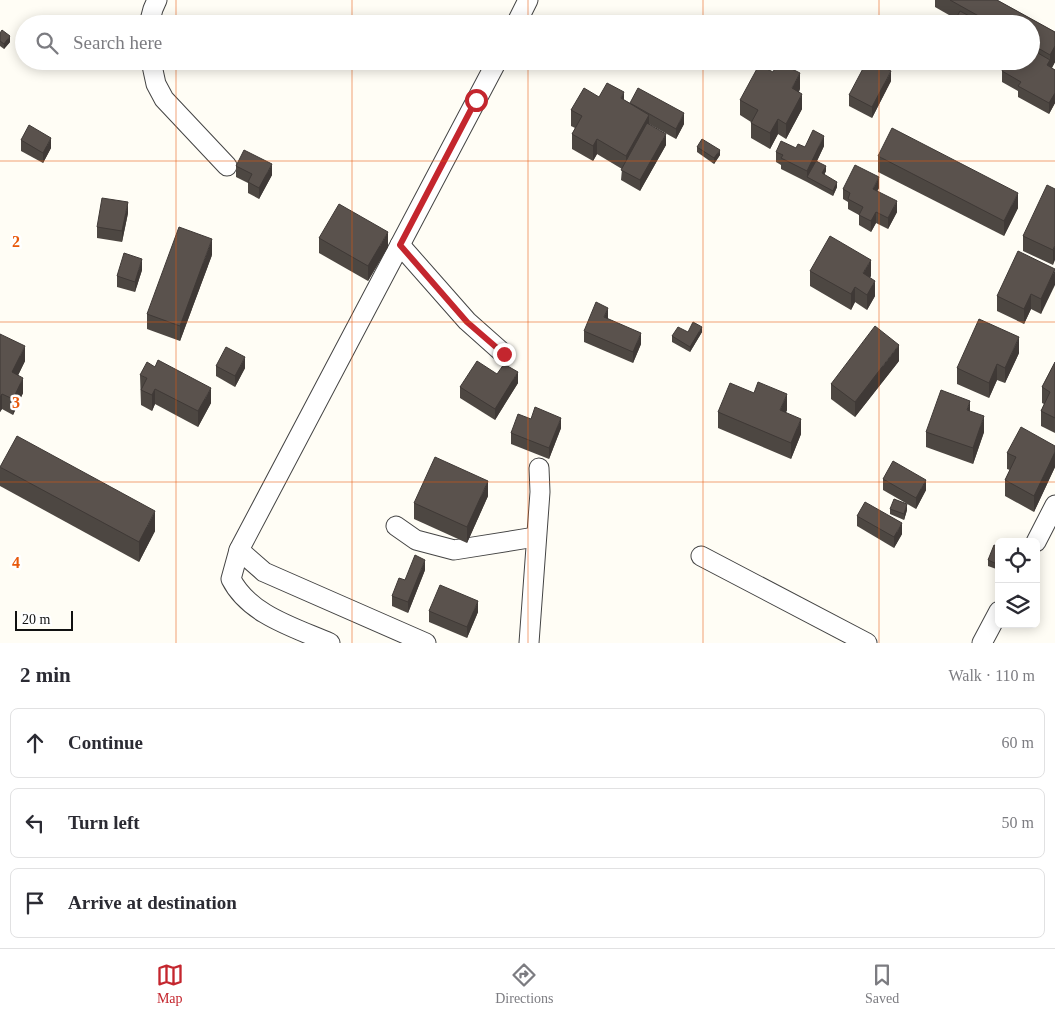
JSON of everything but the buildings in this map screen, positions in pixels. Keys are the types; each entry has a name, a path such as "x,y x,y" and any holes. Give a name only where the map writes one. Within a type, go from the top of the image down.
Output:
{"street":[{"path":"151,15 157,0"},
{"path":"520,15 528,0"},
{"path":"153,70 156,84 164,99 227,166"},
{"path":"330,643 265,614 237,592 231,579 240,550 492,70"},
{"path":"400,245 467,322 504,354"},
{"path":"529,643 539,468"},
{"path":"1038,538 1055,505"},
{"path":"396,526 416,540 454,550 535,537"},
{"path":"240,550 264,572 426,643"},
{"path":"701,556 867,643"},
{"path":"982,643 995,619"}],"route":[{"path":"476,100 400,245 467,322 504,354"}]}
